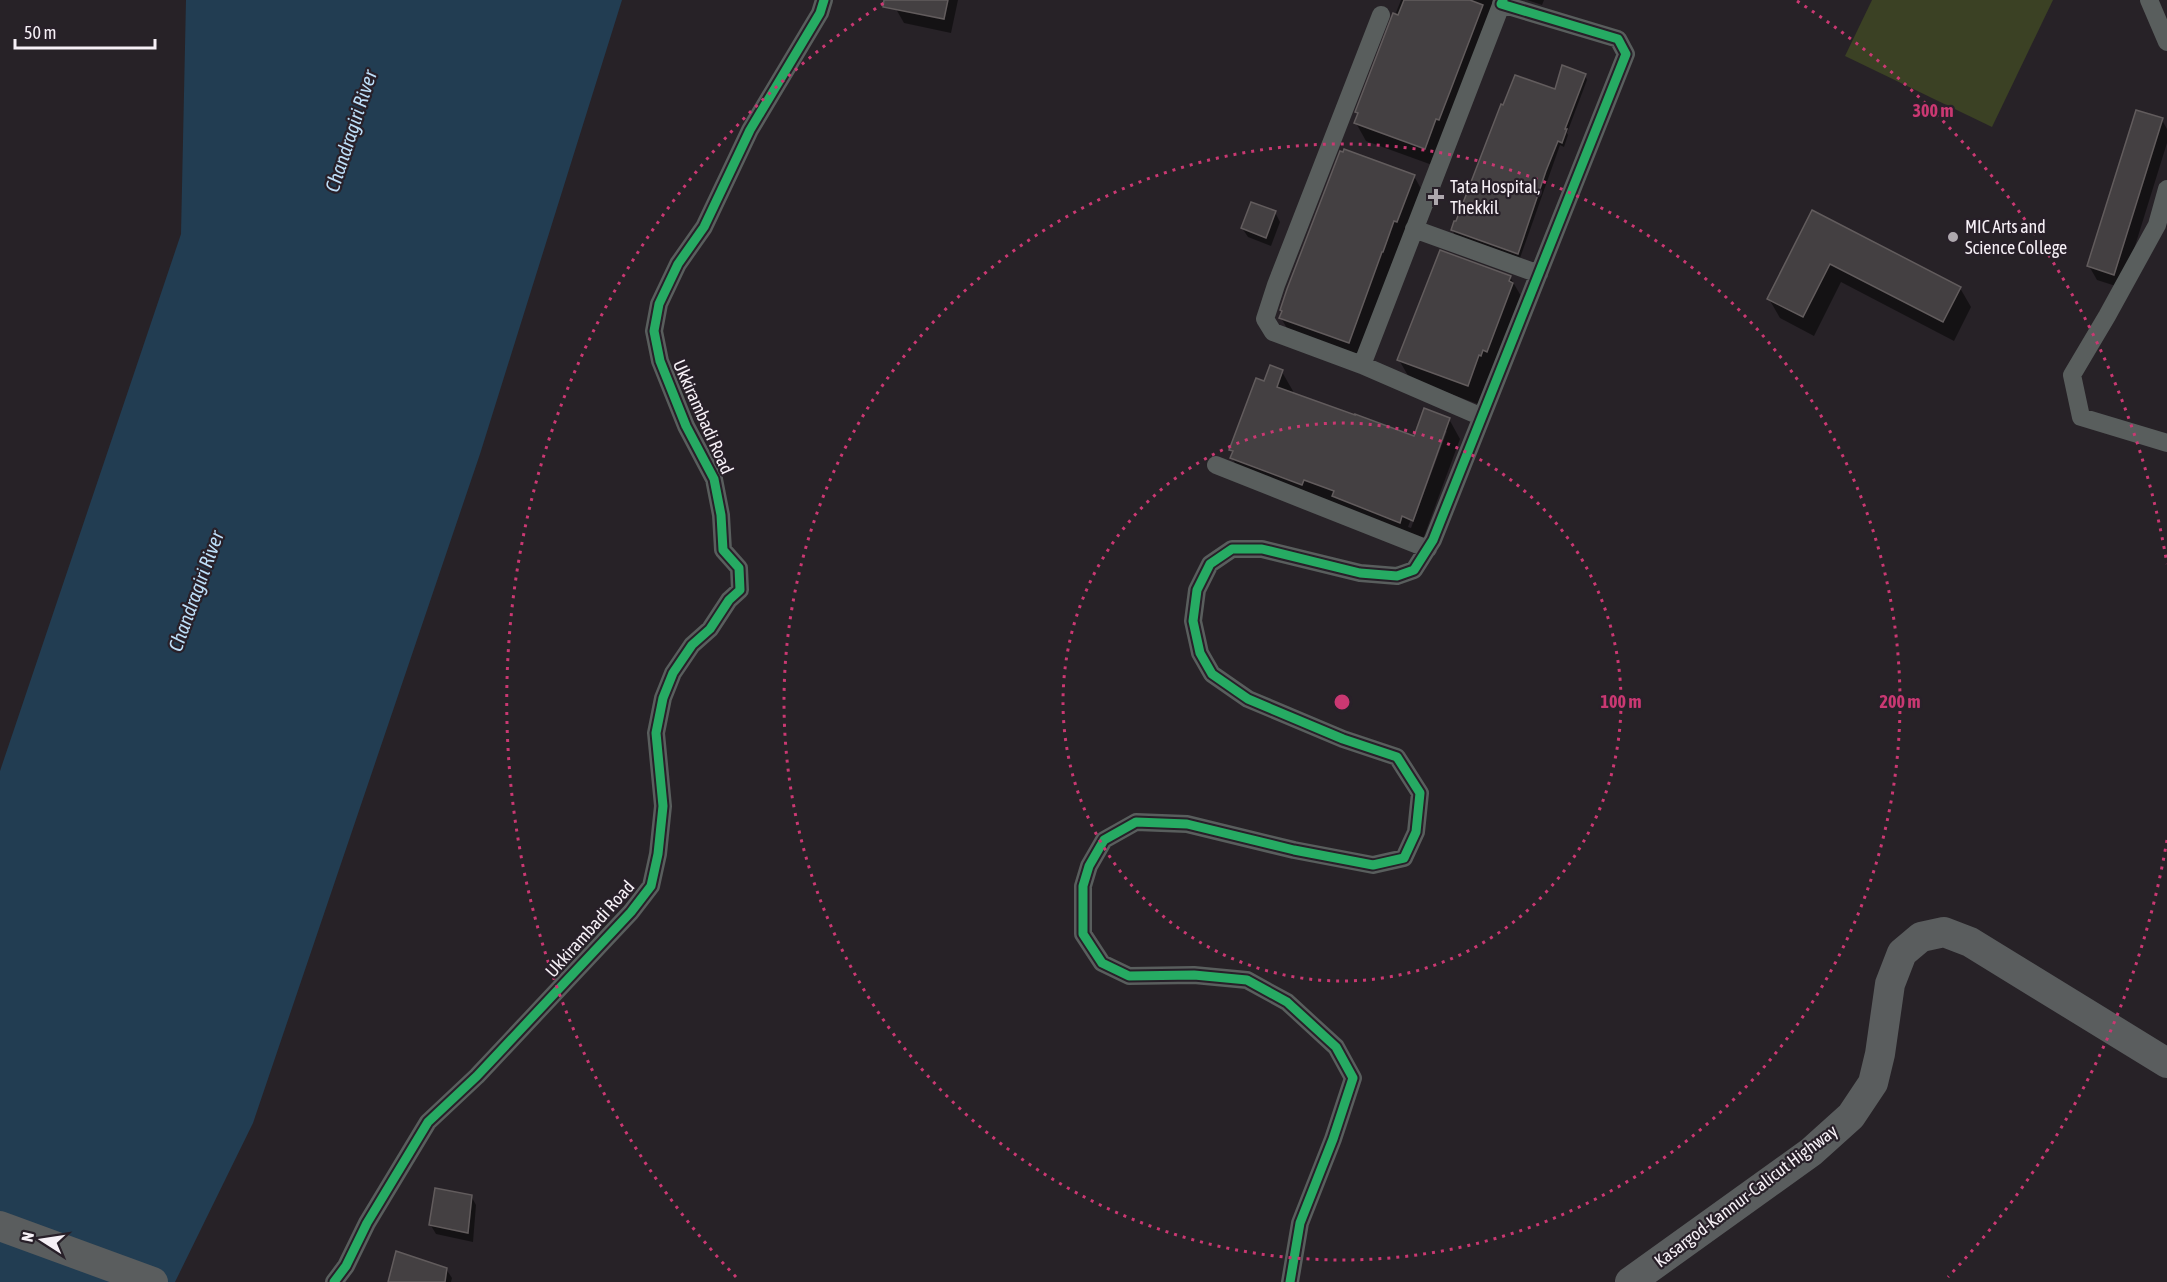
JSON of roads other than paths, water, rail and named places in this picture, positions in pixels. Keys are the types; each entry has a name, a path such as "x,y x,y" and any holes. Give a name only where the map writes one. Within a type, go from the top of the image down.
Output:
{"highway":[{"name":"Kasargod-Kannur-Calicut Highway","path":"1629,1282 1811,1152 1851,1116 1873,1083 1880,1054 1890,984 1902,953 1921,937 1944,932 1970,942 2167,1063"},
{"path":"0,1226 153,1282"}],"street":[{"name":"Ukkirambadi Road","path":"334,1282 428,1122 477,1076 631,912 651,886 658,854 663,806 656,733 663,698 673,673 692,645 710,629 729,600 740,590 739,568 723,550 721,515 714,479 686,426 660,361 654,331 659,304 678,264 704,227 750,130 819,13 824,0"},
{"path":"2149,0 2167,42"},
{"path":"1290,1282 1299,1223 1333,1139 1353,1078 1336,1047 1287,1002 1247,981 1194,975 1129,976 1102,963 1083,934 1083,886 1089,866 1104,840 1136,822 1186,824 1373,865 1404,858 1416,832 1420,793 1397,757 1343,739 1248,699 1212,674 1200,653 1192,621 1197,590 1210,564 1232,549 1263,549 1360,573 1397,576 1414,570 1433,540 1626,54 1618,39 1502,2 1362,364"},
{"path":"1381,15 1276,285 1265,319 1273,332 1362,364 1482,417"},
{"path":"2167,189 2157,225 2072,375 2080,417 2167,443"},
{"path":"1414,229 1539,274"},
{"path":"1216,465 1428,549"}],"water":[{"name":"Chandragiri River","path":"186,0 622,0 480,454 253,1123 175,1282 0,1282 0,771 181,234"}],"place":[{"name":"Tata Hospital, Thekkil","path":"1436,197"},
{"name":"MIC Arts and Science College","path":"1953,237"}]}
